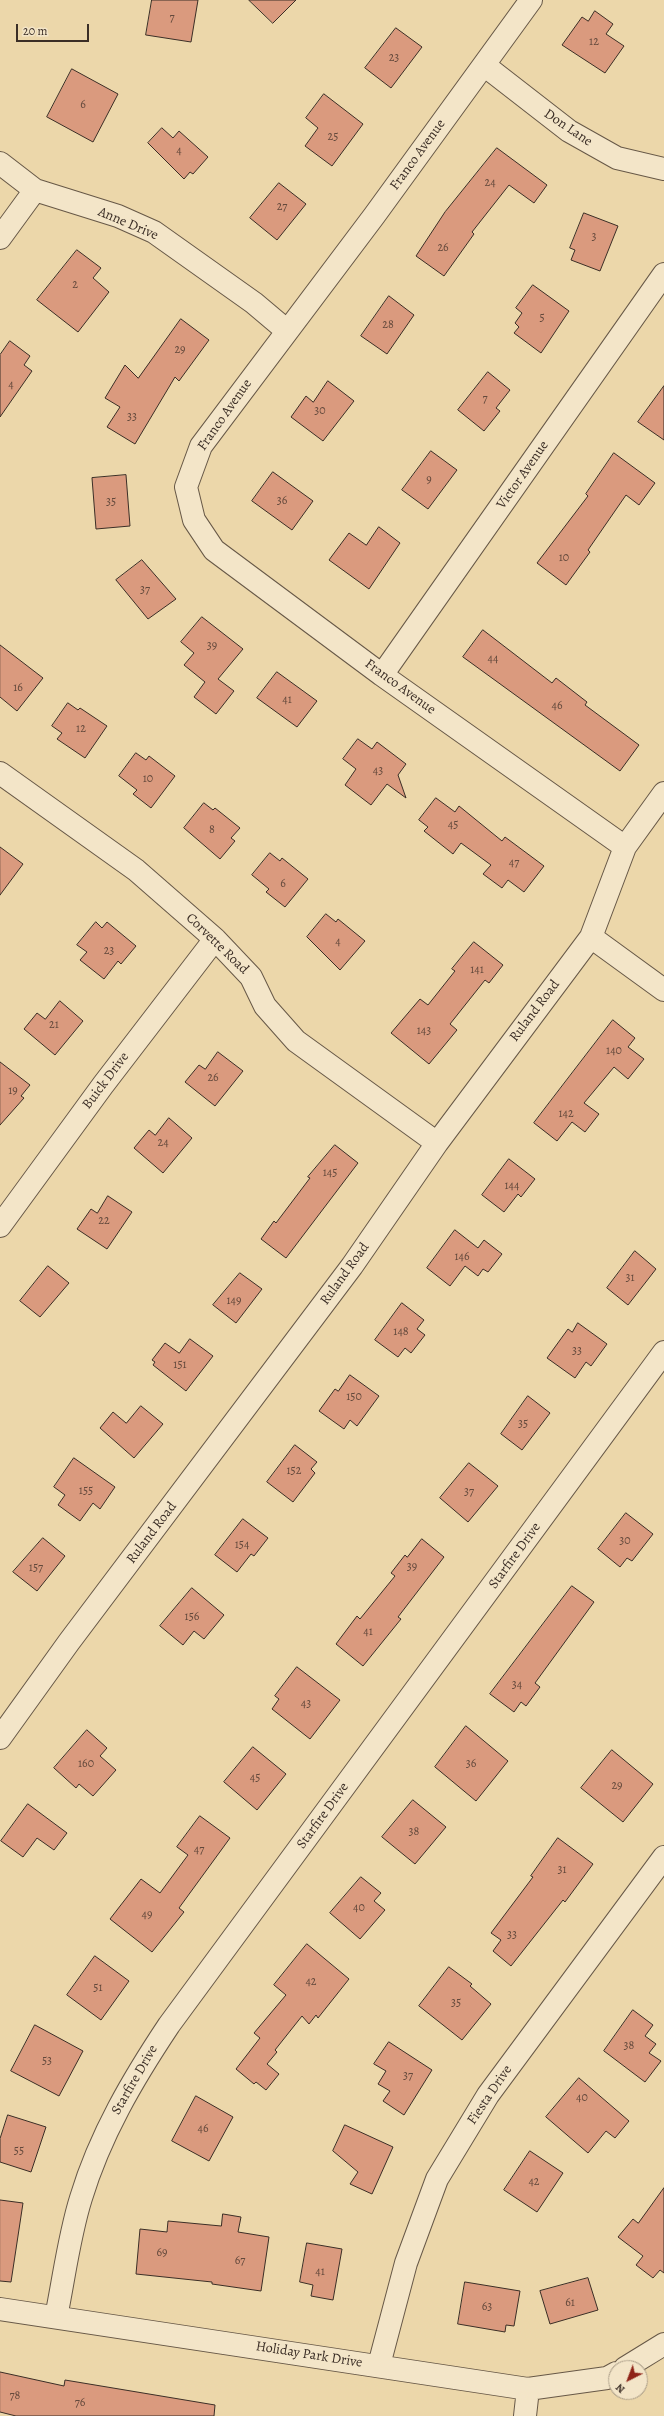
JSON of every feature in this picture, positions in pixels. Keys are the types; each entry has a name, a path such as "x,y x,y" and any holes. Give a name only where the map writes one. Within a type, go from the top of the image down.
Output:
{"street":[{"name":"Franco Avenue","path":"532,0 374,216 286,330 201,446 186,487 194,520 214,550 382,674 625,847"},
{"name":"Don Lane","path":"484,65 569,132 617,158 664,169"},
{"name":"Anne Drive","path":"0,163 35,190 118,216 154,232 254,303 286,330"},
{"path":"0,238 35,190"},
{"name":"Victor Avenue","path":"382,674 664,274"},
{"name":"Corvette Road","path":"0,773 80,828 136,870 215,939 251,977 265,1006 296,1041 437,1143"},
{"name":"Ruland Road","path":"0,1738 69,1642 347,1272 437,1143 591,937 625,847 664,793"},
{"path":"591,937 664,990"},
{"name":"Buick Drive","path":"0,1226 103,1085 215,939"},
{"name":"Starfire Drive","path":"56,2317 81,2198 104,2138 135,2075 168,2025 664,1352"},
{"name":"Fiesta Drive","path":"379,2365 406,2263 437,2179 488,2095 664,1857"},
{"name":"Holiday Park Drive","path":"0,2309 379,2365 528,2389 608,2377"},
{"path":"639,2360 664,2344"},
{"path":"525,2416 528,2389"}],"building":[{"path":"152,0 198,0 191,42 146,35"},
{"path":"249,0 296,0 273,23"},
{"path":"595,11 613,24 606,34 624,46 605,73 562,45 582,17 588,21"},
{"path":"396,28 422,47 391,88 365,68"},
{"path":"72,69 118,94 93,142 47,117"},
{"path":"324,94 363,124 332,166 305,146 318,128 306,118"},
{"path":"162,128 173,138 179,131 208,157 193,174 190,172 184,179 148,143"},
{"path":"497,148 547,185 534,203 509,185 472,232 474,234 444,276 416,256 445,212"},
{"path":"279,183 306,204 277,240 250,218"},
{"path":"584,213 618,226 600,271 571,260 575,250 570,248"},
{"path":"77,250 101,268 93,278 109,292 78,332 37,300"},
{"path":"533,285 569,311 541,353 514,333 519,327 515,323 522,313 516,308"},
{"path":"389,296 414,315 387,354 361,336"},
{"path":"181,319 209,340 179,381 175,377 135,444 107,427 120,407 105,398 125,365 138,378"},
{"path":"10,341 30,356 24,365 32,371 0,417 0,355"},
{"path":"488,372 510,390 496,408 500,411 484,431 458,410"},
{"path":"328,381 354,401 323,441 291,417 306,396 313,402"},
{"path":"664,386 664,440 638,422"},
{"path":"431,451 457,470 428,509 402,490"},
{"path":"614,453 655,483 639,505 626,495 588,550 590,552 566,585 537,563 588,496 586,494"},
{"path":"273,472 313,501 292,530 252,501"},
{"path":"126,475 130,526 96,529 92,478"},
{"path":"379,527 400,543 369,589 329,560 349,533 366,545"},
{"path":"142,560 176,599 148,619 116,580"},
{"path":"202,617 243,649 218,679 234,691 216,714 194,697 205,682 184,665 194,653 181,642"},
{"path":"483,630 552,683 556,678 587,702 585,705 639,745 620,771 463,657"},
{"path":"0,645 43,678 17,711 0,697"},
{"path":"277,672 317,701 297,727 257,698"},
{"path":"68,703 78,710 80,708 107,726 85,758 57,739 62,733 52,726"},
{"path":"358,739 372,749 377,742 406,764 398,775 406,798 387,784 371,805 345,785 356,769 343,759"},
{"path":"136,753 146,760 149,756 175,776 151,808 133,794 137,790 119,776"},
{"path":"436,798 455,812 459,806 502,841 505,837 544,866 524,892 508,880 502,888 483,874 491,865 461,843 453,854 424,831 428,827 419,820"},
{"path":"204,803 213,810 215,808 240,828 231,838 235,841 220,859 184,828"},
{"path":"0,847 23,864 0,895"},
{"path":"270,853 280,861 282,858 308,879 285,907 266,892 269,889 252,875"},
{"path":"326,914 336,922 338,919 365,941 340,970 307,937"},
{"path":"96,922 102,928 107,922 136,946 121,964 118,961 104,979 80,960 87,952 77,945"},
{"path":"474,942 503,965 489,983 485,980 450,1024 457,1030 429,1064 391,1033 420,999 428,1005 455,971 452,969"},
{"path":"60,1001 83,1021 55,1055 24,1029 37,1013 45,1019"},
{"path":"613,1020 635,1038 628,1047 644,1059 628,1079 614,1067 584,1103 599,1114 585,1132 572,1122 557,1141 534,1123"},
{"path":"218,1052 243,1071 215,1106 185,1082 199,1065 205,1069"},
{"path":"0,1062 30,1085 21,1096 24,1098 0,1125"},
{"path":"169,1118 192,1138 163,1173 134,1148 149,1130 155,1135"},
{"path":"335,1145 358,1163 286,1258 261,1239 274,1221 276,1223 310,1178 308,1177"},
{"path":"509,1159 535,1179 521,1197 518,1194 504,1212 482,1195"},
{"path":"108,1196 132,1212 107,1249 77,1229 91,1209 97,1213"},
{"path":"455,1230 478,1248 484,1240 502,1254 488,1272 483,1269 478,1276 465,1266 450,1286 427,1268"},
{"path":"635,1251 656,1269 628,1305 607,1288"},
{"path":"48,1266 69,1283 40,1317 20,1301"},
{"path":"240,1273 262,1289 236,1323 213,1305"},
{"path":"402,1303 424,1320 417,1329 425,1335 411,1353 405,1348 398,1357 375,1340"},
{"path":"578,1323 607,1344 591,1366 586,1362 575,1378 547,1358 568,1329 572,1332"},
{"path":"190,1339 213,1356 186,1391 153,1365 155,1362 152,1360 165,1343 179,1353"},
{"path":"350,1375 379,1396 357,1426 350,1420 344,1429 319,1411 335,1389 338,1391"},
{"path":"528,1396 550,1413 522,1450 501,1434"},
{"path":"141,1406 163,1424 134,1458 100,1428 113,1412 126,1423"},
{"path":"295,1445 317,1462 311,1469 315,1473 293,1502 267,1482"},
{"path":"74,1458 115,1487 100,1509 93,1503 80,1521 58,1505 65,1495 54,1487"},
{"path":"469,1463 498,1486 468,1522 440,1498"},
{"path":"626,1513 653,1534 632,1561 627,1558 620,1567 598,1549"},
{"path":"243,1519 268,1538 254,1556 251,1554 237,1572 215,1555"},
{"path":"43,1538 65,1556 37,1591 13,1572"},
{"path":"422,1539 444,1557 398,1617 401,1619 363,1666 336,1644 357,1616 360,1619 395,1576 391,1573 405,1555 407,1557"},
{"path":"572,1586 594,1602 535,1683 540,1687 526,1706 521,1702 514,1712 490,1694"},
{"path":"192,1588 224,1615 204,1639 194,1631 183,1645 160,1626"},
{"path":"297,1667 340,1700 310,1739 272,1709 279,1699 275,1696"},
{"path":"466,1726 508,1761 476,1801 435,1767"},
{"path":"87,1730 107,1748 100,1756 116,1770 93,1796 79,1784 76,1788 54,1768"},
{"path":"253,1747 286,1774 257,1810 224,1782"},
{"path":"612,1750 653,1784 623,1822 581,1788"},
{"path":"413,1800 446,1827 415,1864 382,1837"},
{"path":"28,1804 67,1833 54,1850 37,1838 23,1857 1,1841"},
{"path":"200,1816 230,1838 179,1908 184,1912 152,1952 110,1919 141,1879 160,1893 188,1855 177,1847"},
{"path":"558,1838 593,1864 565,1902 563,1900 511,1966 493,1951 501,1940 491,1933 533,1877 531,1876"},
{"path":"361,1877 381,1893 374,1901 385,1910 360,1939 330,1913"},
{"path":"307,1944 349,1979 318,2018 316,2015 309,2024 302,2016 275,2050 277,2052 267,2064 279,2074 266,2090 256,2082 254,2084 236,2069 260,2038 254,2033 286,1995 274,1985"},
{"path":"95,1956 129,1981 101,2020 67,1995"},
{"path":"449,1967 472,1984 470,1986 491,2004 462,2040 419,2006"},
{"path":"633,2010 653,2025 645,2036 656,2044 649,2053 661,2061 645,2082 604,2051"},
{"path":"35,2025 83,2051 59,2096 11,2071"},
{"path":"389,2042 432,2070 404,2115 383,2101 390,2091 378,2084 386,2071 374,2064"},
{"path":"579,2078 629,2121 615,2138 606,2131 588,2153 546,2117"},
{"path":"196,2096 233,2117 209,2161 172,2141"},
{"path":"8,2115 46,2127 31,2172 0,2162 0,2139"},
{"path":"345,2125 393,2147 372,2194 350,2184 358,2172 333,2151"},
{"path":"530,2151 563,2173 537,2212 504,2190"},
{"path":"664,2188 664,2273 660,2270 653,2278 636,2265 643,2256 618,2237 633,2219 638,2223"},
{"path":"0,2200 23,2203 11,2282 0,2281"},
{"path":"223,2214 241,2217 238,2232 269,2237 261,2291 212,2284 212,2282 136,2274 140,2229 167,2232 168,2221 221,2226"},
{"path":"307,2243 342,2249 333,2300 311,2296 313,2285 300,2282"},
{"path":"588,2278 598,2310 550,2324 540,2291"},
{"path":"465,2282 520,2291 514,2326 506,2325 505,2332 458,2324"},
{"path":"0,2372 64,2386 65,2380 215,2405 214,2416 16,2416 0,2412"}]}
